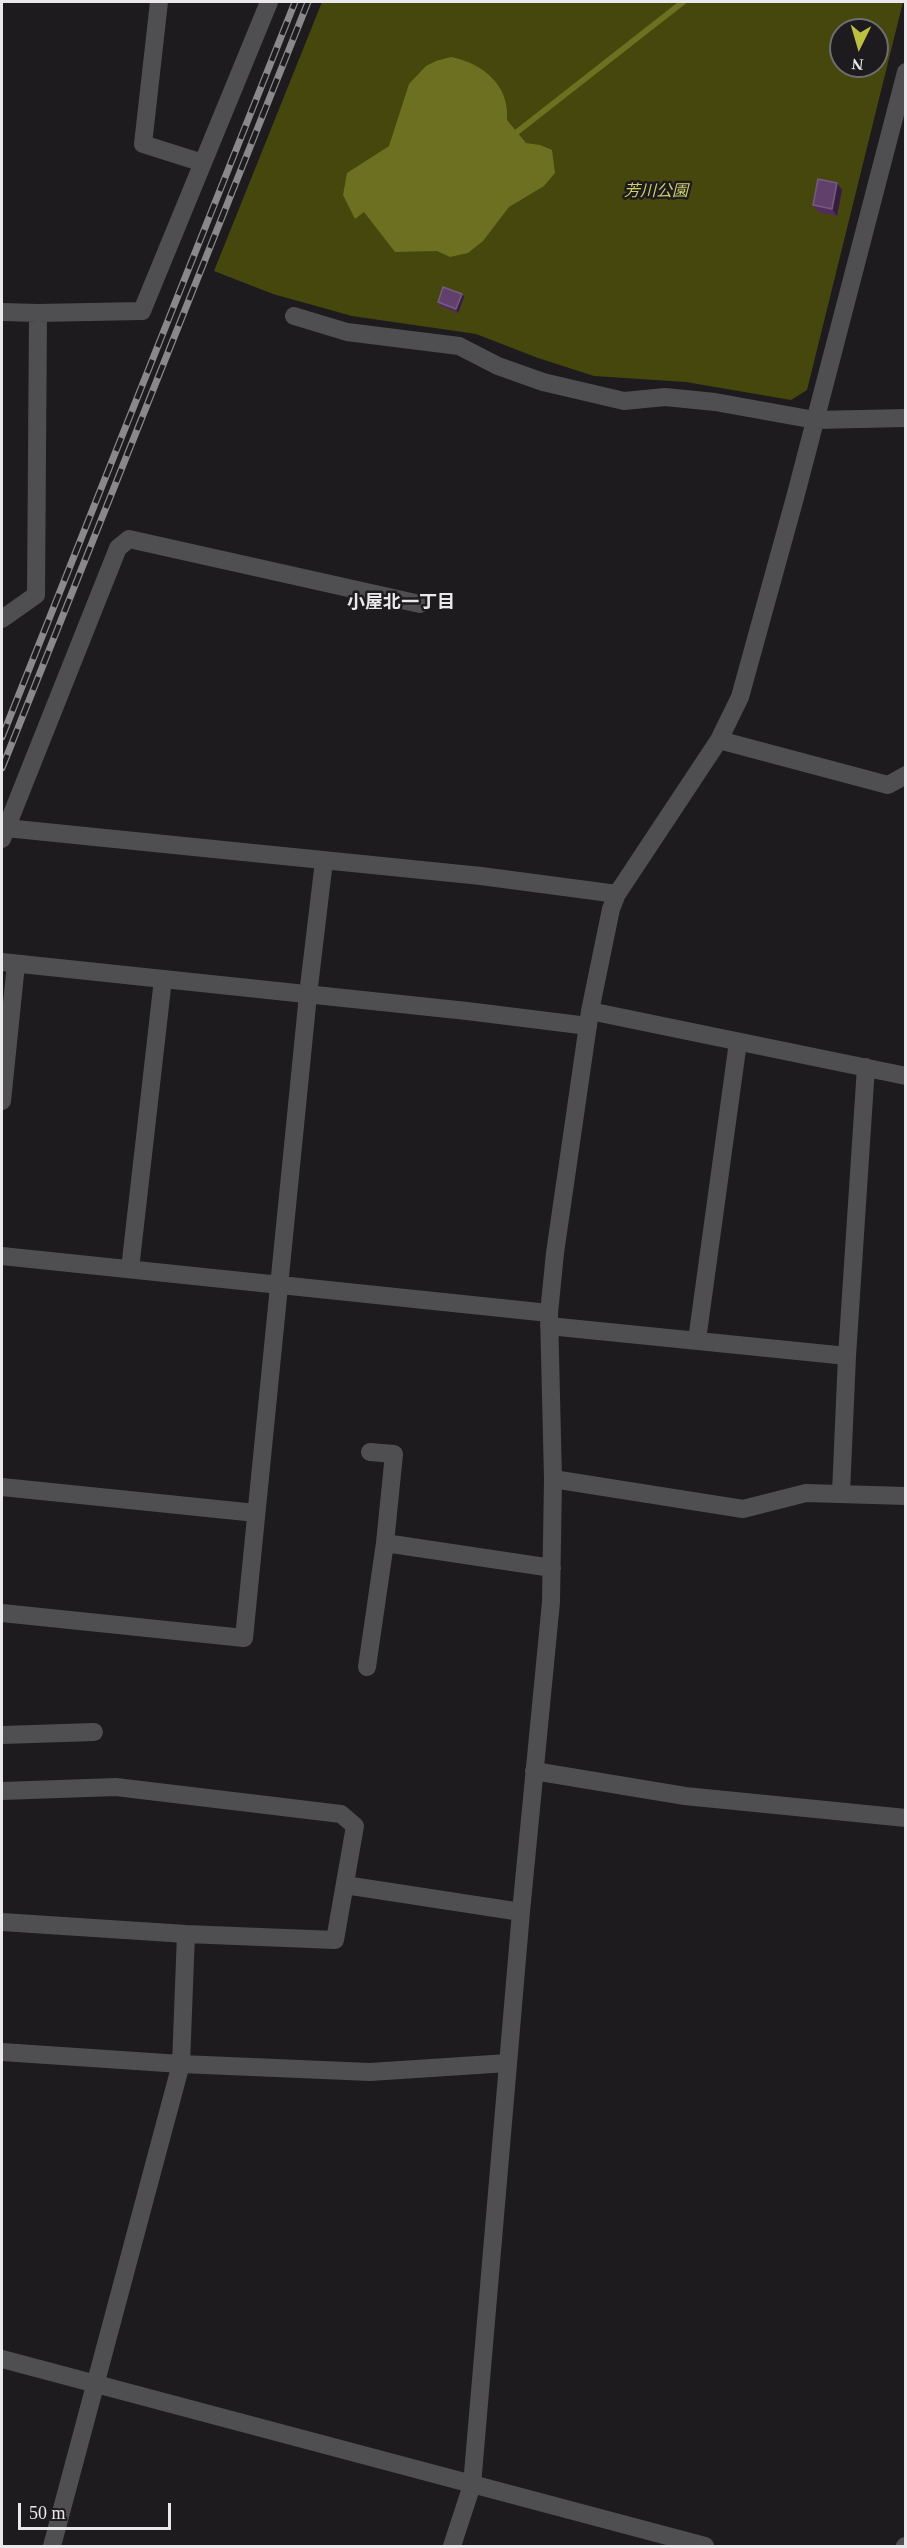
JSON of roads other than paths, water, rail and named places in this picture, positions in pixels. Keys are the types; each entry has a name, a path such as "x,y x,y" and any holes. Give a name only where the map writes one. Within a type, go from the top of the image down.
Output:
{"street":[{"path":"159,2 143,144 203,163"},
{"path":"2,312 142,311 269,2"},
{"path":"453,2547 472,2485 521,1912 551,1602 553,1479 549,1319 555,1253 589,1018 611,909 617,894 719,740 740,697 900,119 906,72"},
{"path":"2,618 36,595 38,313"},
{"path":"294,316 347,332 459,346 498,366 543,382 624,401 665,397 705,401 815,420 906,418"},
{"path":"420,604 129,539 118,548 4,833 481,876 617,894"},
{"path":"719,740 888,785 906,775"},
{"path":"2,1613 244,1638 278,1286 324,861"},
{"path":"2,1101 9,963 308,995 589,1018 738,1042 906,1076"},
{"path":"130,1269 163,979"},
{"path":"697,1340 738,1042"},
{"path":"841,1493 847,1356 866,1067"},
{"path":"2,1256 278,1286 549,1319 697,1340 847,1356"},
{"path":"367,1666 385,1543 394,1454 370,1452"},
{"path":"553,1479 743,1509 806,1493 906,1496"},
{"path":"2,1487 256,1513"},
{"path":"385,1543 552,1568"},
{"path":"2,1735 94,1732"},
{"path":"534,1772 685,1796 906,1818"},
{"path":"2,1791 116,1787 341,1814 355,1826 335,1940 186,1934 2,1922"},
{"path":"345,1886 521,1912"},
{"path":"52,2547 181,2064 186,1934"},
{"path":"2,2052 181,2064 370,2072 508,2063"},
{"path":"2,2359 705,2547"}],"waterway":[{"path":"517,132 683,2"}],"railway":[{"path":"2,737 295,2"},
{"path":"2,768 308,2"}],"district":[{"name":"小屋北一丁目","path":"401,601"}],"park label":[{"name":"芳川公園","path":"656,190"}]}
